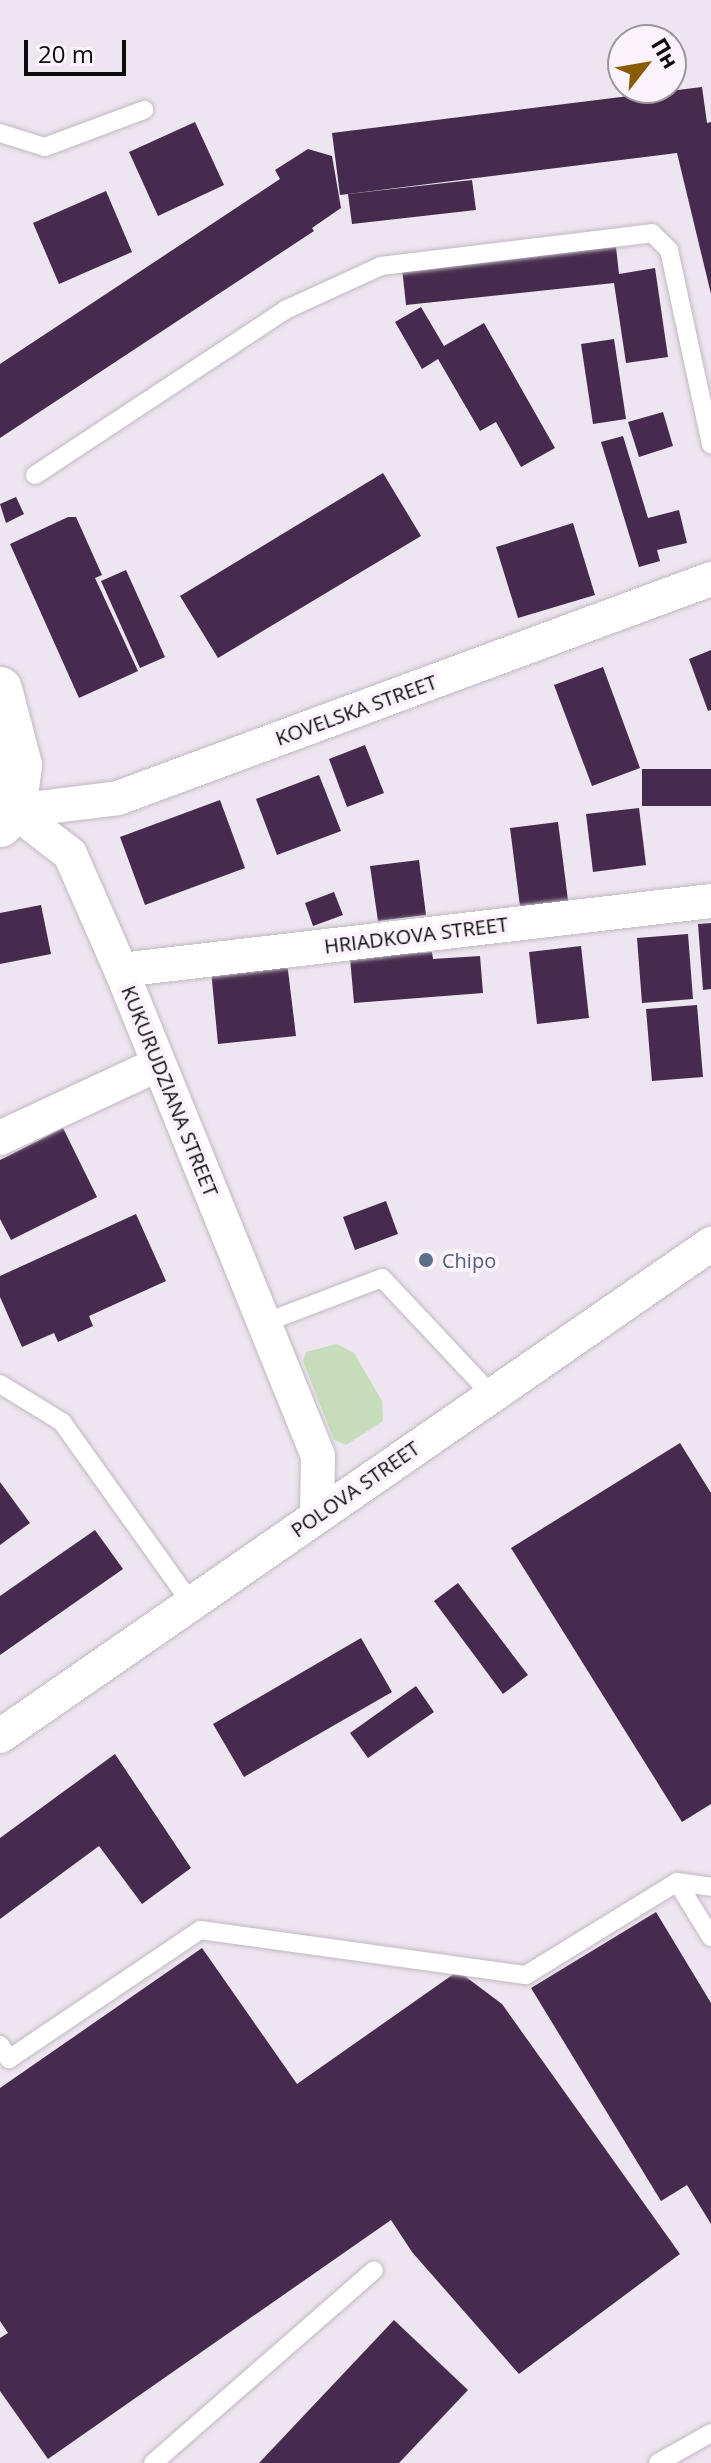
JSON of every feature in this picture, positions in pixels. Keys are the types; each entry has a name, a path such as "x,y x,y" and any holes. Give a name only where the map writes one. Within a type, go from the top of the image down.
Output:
{"main road":[{"path":"0,689 20,765 7,818"}],"street":[{"name":"KOVELSKA STREET","path":"7,818 118,798 711,579"},
{"name":"KUKURUDZIANA STREET","path":"7,818 70,854 121,970 318,1456 317,1515"},
{"name":"HRIADKOVA STREET","path":"121,970 711,901"},
{"path":"0,1138 159,1064"},
{"name":"POLOVA STREET","path":"0,1736 711,1244"}],"lane":[{"path":"0,133 45,147 144,110"},
{"path":"35,475 285,310 381,266 652,233 669,250 711,445"},
{"path":"264,1323 382,1278 492,1395"},
{"path":"0,1384 62,1422 191,1603"},
{"path":"677,1882 711,1937"},
{"path":"3,2056 200,1930 526,1975 677,1882 711,1887"},
{"path":"153,2463 374,2270"},
{"path":"658,2463 711,2433"}],"green space":[{"path":"337,1344 354,1353 382,1401 383,1421 346,1445 334,1440 303,1361 306,1352"}],"building":[{"path":"702,87 707,123 711,122 711,294 677,153 340,195 332,133 607,99 607,104 687,104 687,89"},
{"path":"195,122 224,185 158,216 129,152"},
{"path":"308,149 332,156 341,208 312,228 314,231 0,438 0,364 280,179 275,170"},
{"path":"472,180 476,210 352,224 348,194"},
{"path":"106,191 132,252 59,284 33,223"},
{"path":"616,247 619,274 655,268 668,357 626,363 614,283 406,305 402,268"},
{"path":"421,307 444,346 484,323 555,448 521,467 496,422 480,431 438,359 422,369 395,322"},
{"path":"614,339 626,419 593,424 581,344"},
{"path":"663,412 673,446 639,457 628,422"},
{"path":"623,436 648,518 679,510 687,543 657,550 660,561 639,567 601,442"},
{"path":"383,473 421,536 218,658 180,596"},
{"path":"16,497 24,514 6,523 0,504"},
{"path":"68,517 76,517 102,575 95,578 138,671 79,698 10,544"},
{"path":"573,523 595,595 518,618 496,547"},
{"path":"126,570 165,657 140,668 101,581"},
{"path":"711,650 711,710 708,711 689,659"},
{"path":"603,667 640,768 592,786 554,685"},
{"path":"365,745 384,793 347,807 329,759"},
{"path":"642,769 711,769 711,806 642,806"},
{"path":"319,775 341,831 277,855 256,799"},
{"path":"220,800 245,868 145,905 120,837"},
{"path":"639,808 646,865 593,872 586,814"},
{"path":"558,822 569,908 521,914 510,828"},
{"path":"419,860 426,915 378,921 370,866"},
{"path":"334,892 343,915 313,926 305,903"},
{"path":"41,905 51,954 0,964 0,913"},
{"path":"711,923 711,989 703,990 698,924"},
{"path":"688,934 693,999 642,1003 637,938"},
{"path":"581,946 589,1018 537,1024 529,952"},
{"path":"432,952 433,959 480,956 483,993 354,1003 350,958"},
{"path":"287,962 296,1036 218,1044 211,970"},
{"path":"697,1005 703,1077 652,1081 646,1009"},
{"path":"63,1128 97,1197 11,1240 0,1219 0,1160"},
{"path":"386,1201 398,1234 355,1250 343,1217"},
{"path":"136,1214 166,1281 89,1316 93,1326 58,1342 54,1333 22,1347 0,1297 0,1276"},
{"path":"680,1443 711,1493 711,1804 682,1822 511,1548"},
{"path":"0,1482 30,1523 0,1545"},
{"path":"95,1530 123,1569 0,1655 0,1596"},
{"path":"458,1583 528,1675 503,1694 434,1601"},
{"path":"361,1638 392,1692 244,1777 213,1724"},
{"path":"416,1686 434,1712 368,1758 350,1733"},
{"path":"115,1754 191,1868 142,1904 99,1846 0,1919 0,1838"},
{"path":"656,1912 711,2003 711,2224 687,2185 661,2201 531,1988"},
{"path":"202,1948 297,2084 458,1971 502,2004 680,2254 519,2374 412,2252 391,2220 48,2459 0,2391 0,2338 8,2333 0,2321 0,2088"},
{"path":"394,2320 468,2390 399,2463 259,2463"}],"place":[{"name":"Chipo","path":"426,1260"}]}
